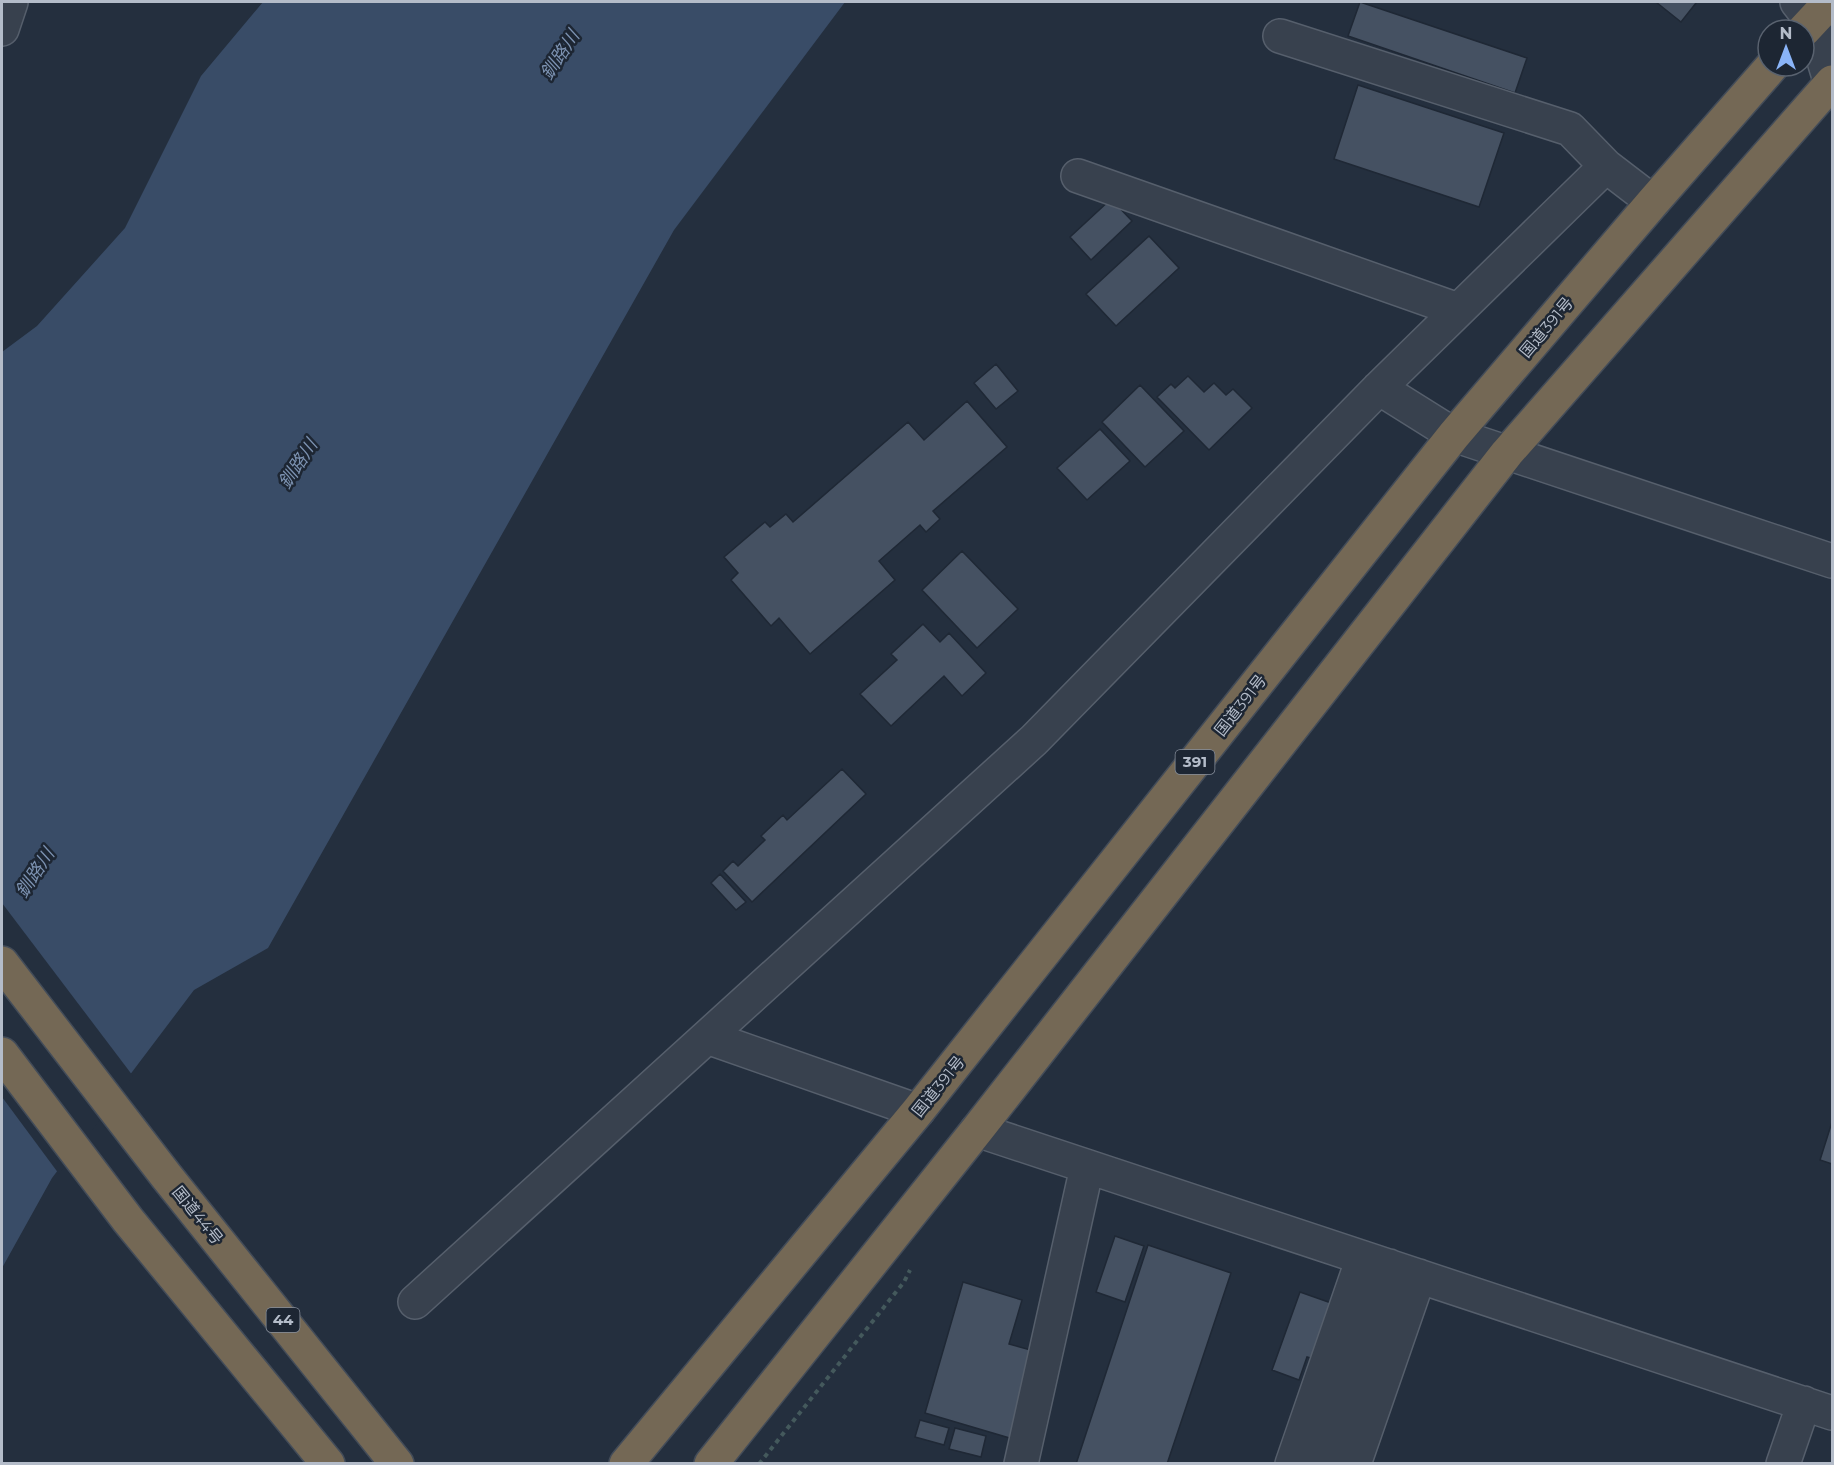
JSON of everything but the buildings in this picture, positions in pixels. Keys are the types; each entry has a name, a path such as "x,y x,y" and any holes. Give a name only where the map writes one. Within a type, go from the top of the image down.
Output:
{"highway":[{"name":"国道391号","path":"626,1464 918,1111 1454,435 1762,78"},
{"path":"711,1464 977,1130 1507,453 1832,83"},
{"name":"国道44号","path":"2,963 167,1177 398,1464"},
{"path":"2,1054 128,1220 328,1464"}],"street":[{"path":"2,29 10,2"},
{"path":"1810,13 1832,83"},
{"path":"1280,36 1570,129 1606,166 1653,202"},
{"path":"415,1302 1034,740 1379,387 1606,166"},
{"path":"1078,176 1458,310"},
{"path":"1379,387 1454,435 1833,561"},
{"path":"707,1037 918,1111"},
{"path":"977,1130 1818,1408 1782,1464"},
{"path":"1021,1464 1087,1167"},
{"path":"1292,1464 1390,1267"},
{"path":"1325,1464 1390,1267"},
{"path":"1354,1464 1390,1267"}],"water":[{"name":"釧路川","path":"263,2 845,2 674,230 268,948 194,990 52,1178 2,1268 2,352 37,326 125,228 201,76"}],"pier":[{"path":"2,903 133,1076 59,1174 2,1097"}]}
